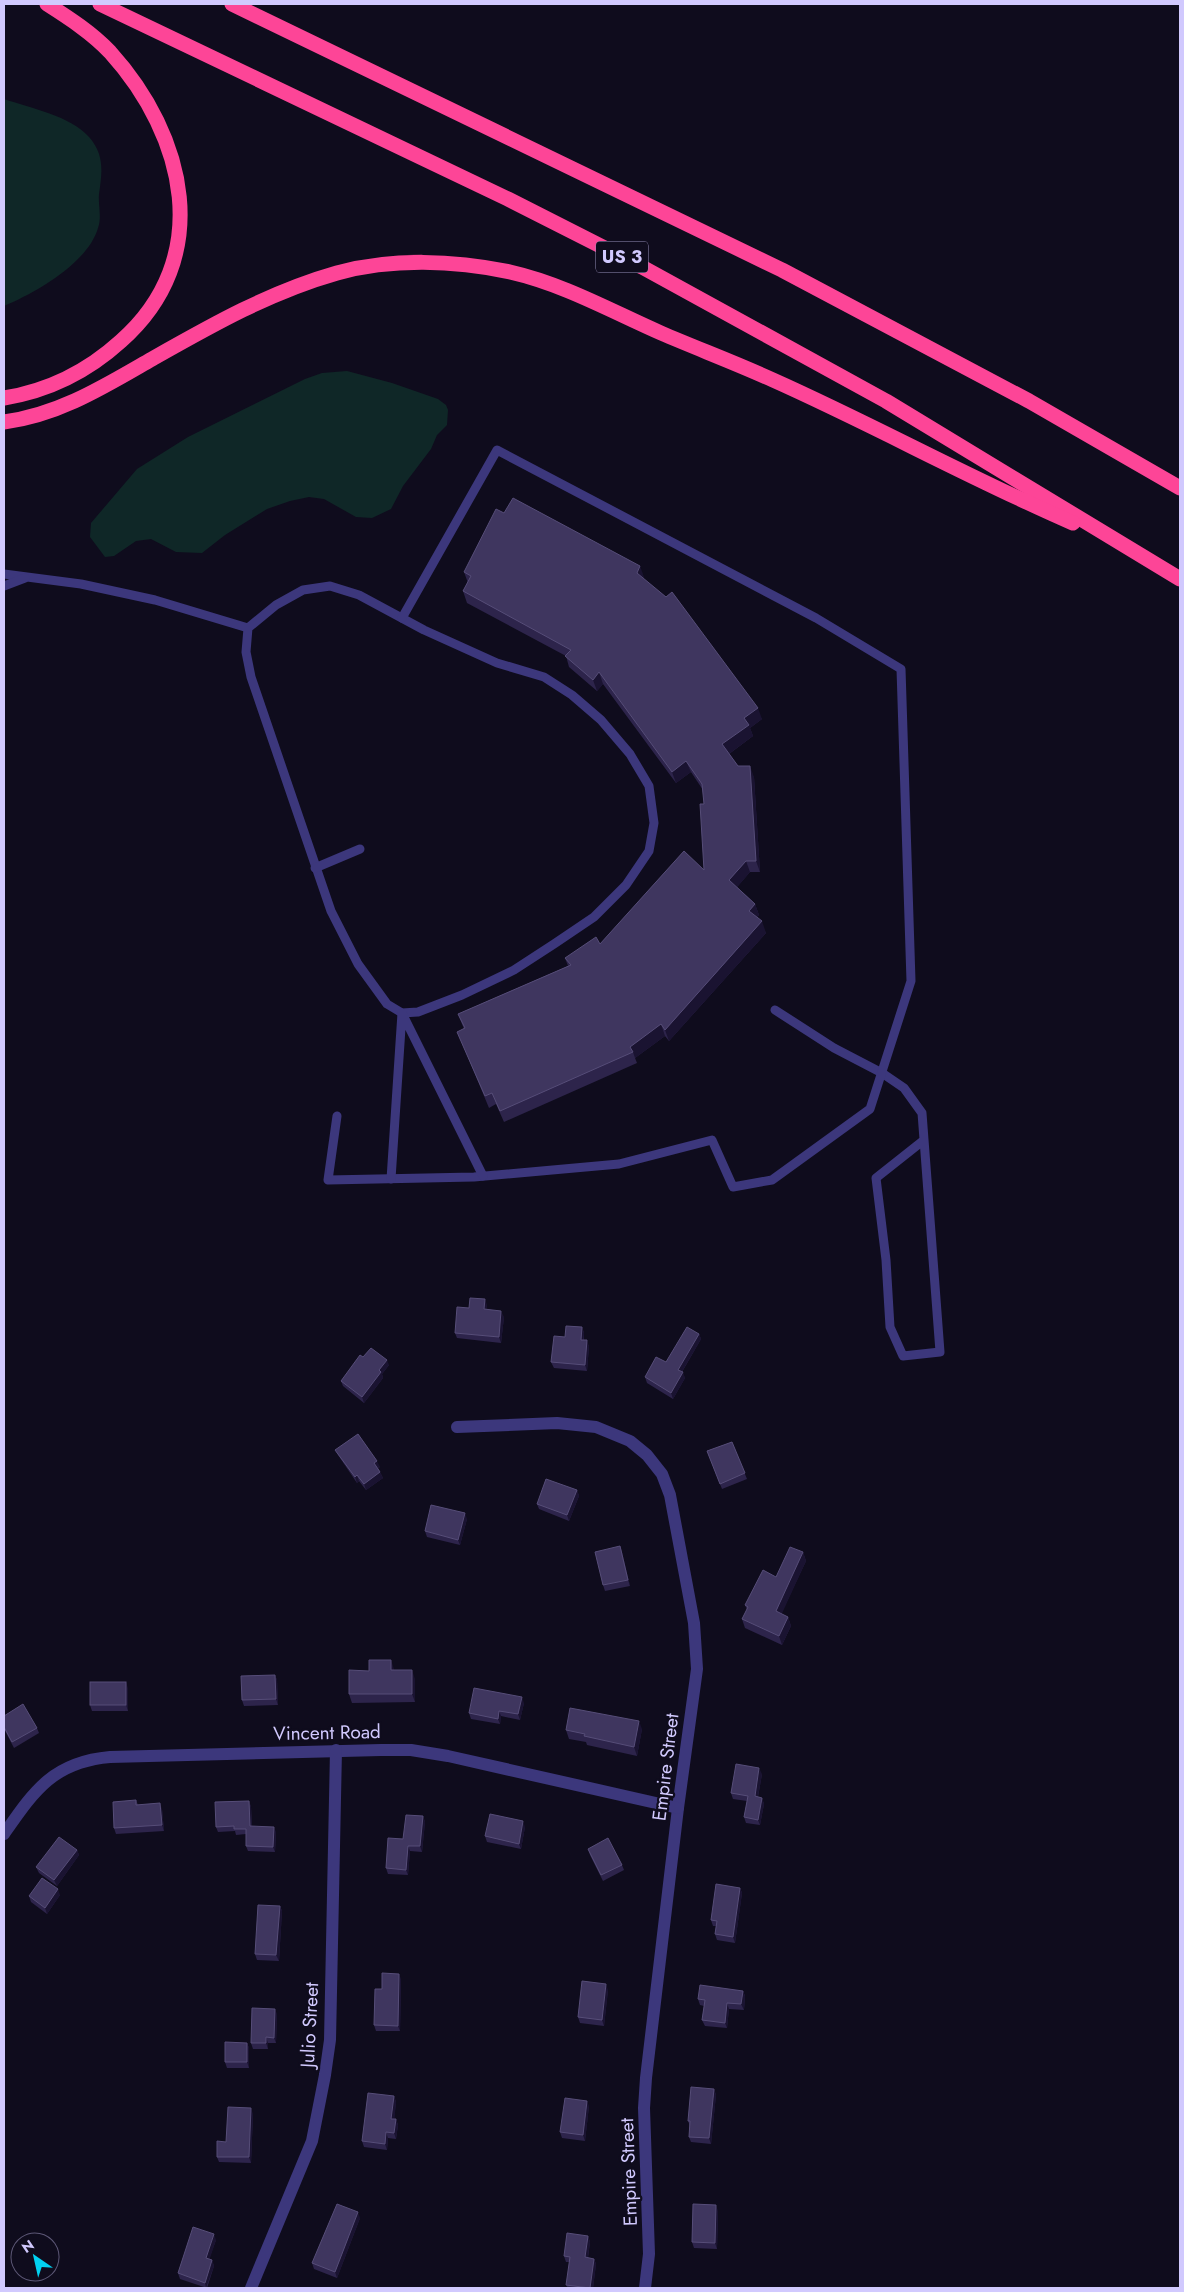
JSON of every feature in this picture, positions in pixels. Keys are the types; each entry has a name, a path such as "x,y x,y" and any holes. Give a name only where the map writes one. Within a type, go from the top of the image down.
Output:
{"highway":[{"path":"4,398 45,388 72,376 97,361 132,331 158,298 168,279 178,245 180,228 177,176 167,141 137,87 109,52 77,23 47,4"},
{"name":"US 3","path":"100,4 508,199 642,268 886,401 1180,579"},
{"path":"232,4 782,270 1020,397 1180,488"},
{"path":"4,422 46,413 86,396 239,311 278,292 301,284 377,265 412,263 474,266 518,274 567,290 774,380 1010,496 1126,546"}],"street":[{"name":"Empire Street","path":"457,1427 557,1423 596,1427 630,1441 647,1455 662,1474 670,1495 694,1622 697,1669 678,1808 646,2078 645,2162 649,2235 645,2288"},
{"name":"Vincent Road","path":"4,1834 37,1788 64,1768 84,1760 110,1757 336,1750 411,1750 678,1808"},
{"name":"Julio Street","path":"251,2288 312,2141 325,2075 330,2040 336,1750"}],"lane":[{"path":"337,1116 328,1180 483,1176 619,1164 712,1140 733,1187 772,1180 870,1109 911,981 901,669 816,618 497,450 402,618"},
{"path":"4,574 81,584 155,600 248,628"},
{"path":"4,586 25,578"},
{"path":"402,1013 418,1012 462,995 514,970 594,917 626,885 649,851 654,822 649,786 630,754 600,720 572,695 544,677 497,662 424,630 359,595 330,586 303,590 276,605 248,628 246,652 252,677 331,911 358,964 387,1004 402,1013 483,1176"},
{"path":"315,868 360,850"},
{"path":"776,1010 834,1048 882,1073 904,1088 922,1113 940,1352 903,1356 890,1327 886,1260 876,1178 924,1140"},
{"path":"391,1179 402,1013"}],"green space":[{"path":"4,99 72,123 89,137 94,144 100,157 101,171 100,220 92,241 72,265 59,275 45,285 4,306"},
{"path":"347,371 392,383 438,399 446,405 448,410 447,425 437,435 431,449 403,486 391,509 372,518 356,517 324,499 309,497 290,501 267,509 225,535 202,553 176,552 151,539 136,541 114,556 105,557 90,537 91,523 137,469 188,437 305,379 322,373"}],"building":[{"path":"513,498 640,566 637,573 666,597 672,592 758,708 744,718 749,725 722,744 738,766 750,766 756,861 746,861 729,880 755,904 749,911 762,921 665,1030 661,1024 630,1047 633,1052 500,1111 492,1093 485,1096 457,1032 465,1028 458,1014 571,965 565,958 596,937 600,944 684,851 704,870 700,804 704,804 702,784 686,761 672,772 599,672 593,680 565,656 571,650 463,591 471,576 464,572 496,509 504,513"},
{"path":"470,1298 485,1299 484,1309 501,1311 499,1337 455,1333 457,1307 469,1308"},
{"path":"566,1326 582,1327 581,1340 587,1340 585,1365 551,1362 554,1336 565,1337"},
{"path":"687,1327 699,1334 678,1370 683,1372 671,1393 645,1377 656,1357 666,1362"},
{"path":"371,1348 387,1360 379,1370 381,1372 362,1397 341,1381 360,1355 363,1357"},
{"path":"358,1434 377,1461 374,1463 380,1472 364,1484 357,1475 355,1477 335,1450"},
{"path":"732,1442 745,1473 720,1484 707,1451"},
{"path":"546,1479 577,1490 567,1515 537,1504"},
{"path":"431,1505 465,1513 458,1540 425,1531"},
{"path":"620,1546 628,1580 603,1585 595,1552"},
{"path":"790,1547 803,1552 776,1611 788,1617 779,1636 742,1619 748,1607 745,1605 763,1570 776,1577"},
{"path":"369,1660 391,1660 391,1670 412,1670 412,1694 349,1694 349,1670 369,1671"},
{"path":"275,1675 276,1699 242,1700 241,1676"},
{"path":"90,1682 126,1682 126,1705 90,1705"},
{"path":"474,1688 522,1697 518,1714 499,1711 498,1719 469,1713"},
{"path":"23,1704 37,1728 12,1742 4,1727 4,1716"},
{"path":"570,1708 639,1721 634,1747 566,1730"},
{"path":"736,1764 759,1768 755,1796 762,1798 758,1820 744,1817 748,1796 731,1793"},
{"path":"136,1800 136,1805 160,1803 162,1825 114,1828 113,1802"},
{"path":"249,1801 250,1826 274,1827 273,1847 246,1846 246,1829 234,1829 234,1826 216,1827 215,1802"},
{"path":"490,1814 523,1821 519,1844 485,1836"},
{"path":"406,1815 423,1816 420,1846 408,1846 406,1870 386,1868 388,1838 403,1839"},
{"path":"59,1837 77,1850 54,1880 36,1867"},
{"path":"608,1838 622,1865 601,1875 588,1849"},
{"path":"42,1878 58,1889 45,1908 29,1896"},
{"path":"716,1884 740,1888 733,1937 715,1934 717,1921 711,1920"},
{"path":"258,1905 280,1906 276,1955 255,1954"},
{"path":"382,1973 399,1974 398,2026 374,2025 375,1989 382,1989"},
{"path":"582,1981 606,1984 602,2020 578,2017"},
{"path":"700,1985 743,1991 741,2004 727,2003 725,2023 702,2020 705,2000 698,1999"},
{"path":"252,2008 275,2009 274,2038 266,2037 266,2043 251,2043"},
{"path":"225,2042 247,2043 247,2062 225,2062"},
{"path":"691,2087 714,2089 709,2138 689,2137 690,2121 688,2121"},
{"path":"368,2093 394,2096 391,2119 396,2119 394,2133 386,2132 385,2144 362,2141"},
{"path":"565,2098 587,2101 583,2135 560,2132"},
{"path":"228,2107 251,2108 249,2157 217,2157 217,2141 226,2142"},
{"path":"337,2204 358,2212 335,2272 312,2263"},
{"path":"693,2204 716,2205 715,2243 692,2242"},
{"path":"193,2227 214,2234 206,2258 212,2260 205,2283 178,2273"},
{"path":"567,2233 588,2236 585,2257 594,2259 590,2288 566,2285 570,2257 564,2256"}]}
